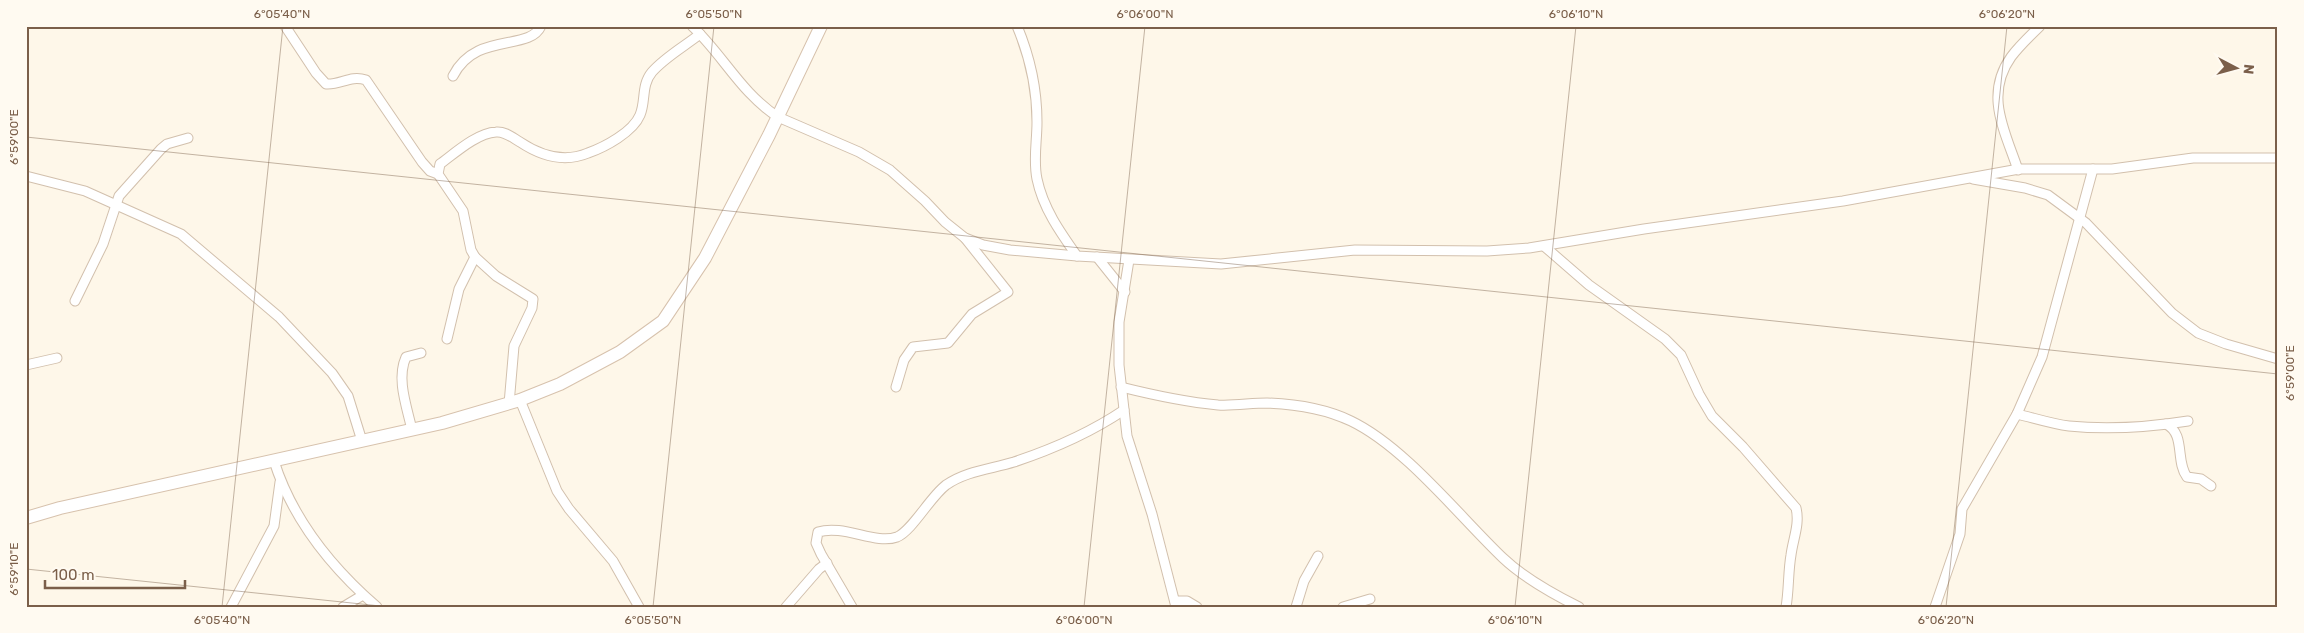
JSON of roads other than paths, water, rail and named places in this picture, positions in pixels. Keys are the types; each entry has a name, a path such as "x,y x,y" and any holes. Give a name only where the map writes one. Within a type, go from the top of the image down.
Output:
{"main road":[{"path":"26,518 60,508 412,430 515,402 560,384 620,352 663,321 705,258 778,117 821,27"}],"street":[{"path":"285,26 316,73 326,84 333,84 352,77 366,80 422,162 430,171 438,174"},
{"path":"453,76 459,65 467,57 486,47 533,36 541,26"},
{"path":"692,26 755,100 778,117 859,152 890,170 925,201 944,222 965,238 1008,292 972,314 948,343 913,347 904,360 896,387"},
{"path":"1017,26 1025,46 1034,80 1037,123 1034,160 1037,178 1044,203 1077,256"},
{"path":"2018,170 2000,115 1996,90 2012,55 2040,26"},
{"path":"639,607 613,561 569,509 557,491 515,402 514,346 532,308 533,299 496,276 475,257 471,250 463,211 438,174 438,168 440,164 478,139 494,132 502,132 542,155 558,158 577,158 591,152 633,125 640,116 643,91 652,73 700,34"},
{"path":"75,301 103,244 115,204 136,175 161,149 167,144 188,138"},
{"path":"965,238 983,245 1010,250 1129,260 1221,264 1354,250 1487,251 1544,246 1843,201 2018,170 2112,169 2193,158 2278,158"},
{"path":"1935,607 1960,534 1962,509 2017,414 2042,357 2054,308 2066,277 2094,169"},
{"path":"26,176 85,191 182,234 279,317 332,373 351,403 362,441"},
{"path":"1966,178 2025,188 2048,195 2080,218 2172,313 2198,333 2226,344 2278,359"},
{"path":"1544,246 1589,285 1665,339 1681,355 1698,394 1712,416 1743,447 1796,508 1799,518 1790,557 1790,582 1786,607"},
{"path":"447,338 459,289 475,257"},
{"path":"1097,257 1125,292"},
{"path":"1129,260 1119,322 1121,387 1127,436 1152,514 1175,604 1187,601 1197,607"},
{"path":"412,430 402,388 403,364 406,357 422,353"},
{"path":"26,366 57,358"},
{"path":"1121,387 1188,402 1220,405 1268,403 1304,407 1329,413 1352,422 1381,441 1409,464 1504,559 1579,607"},
{"path":"852,607 816,543 818,532 830,528 886,538 898,537 915,521 929,501 946,485 971,472 1012,462 1062,443 1097,428 1124,410"},
{"path":"2017,414 2069,426 2099,427 2166,424 2188,421"},
{"path":"2166,424 2174,431 2178,438 2187,477 2201,478 2211,486"},
{"path":"274,461 280,482 310,533 363,595 377,607"},
{"path":"231,607 274,526 280,482"},
{"path":"1296,607 1304,581 1318,556"},
{"path":"786,607 819,569 827,563"},
{"path":"343,607 363,595"},
{"path":"1343,607 1370,599"}]}
